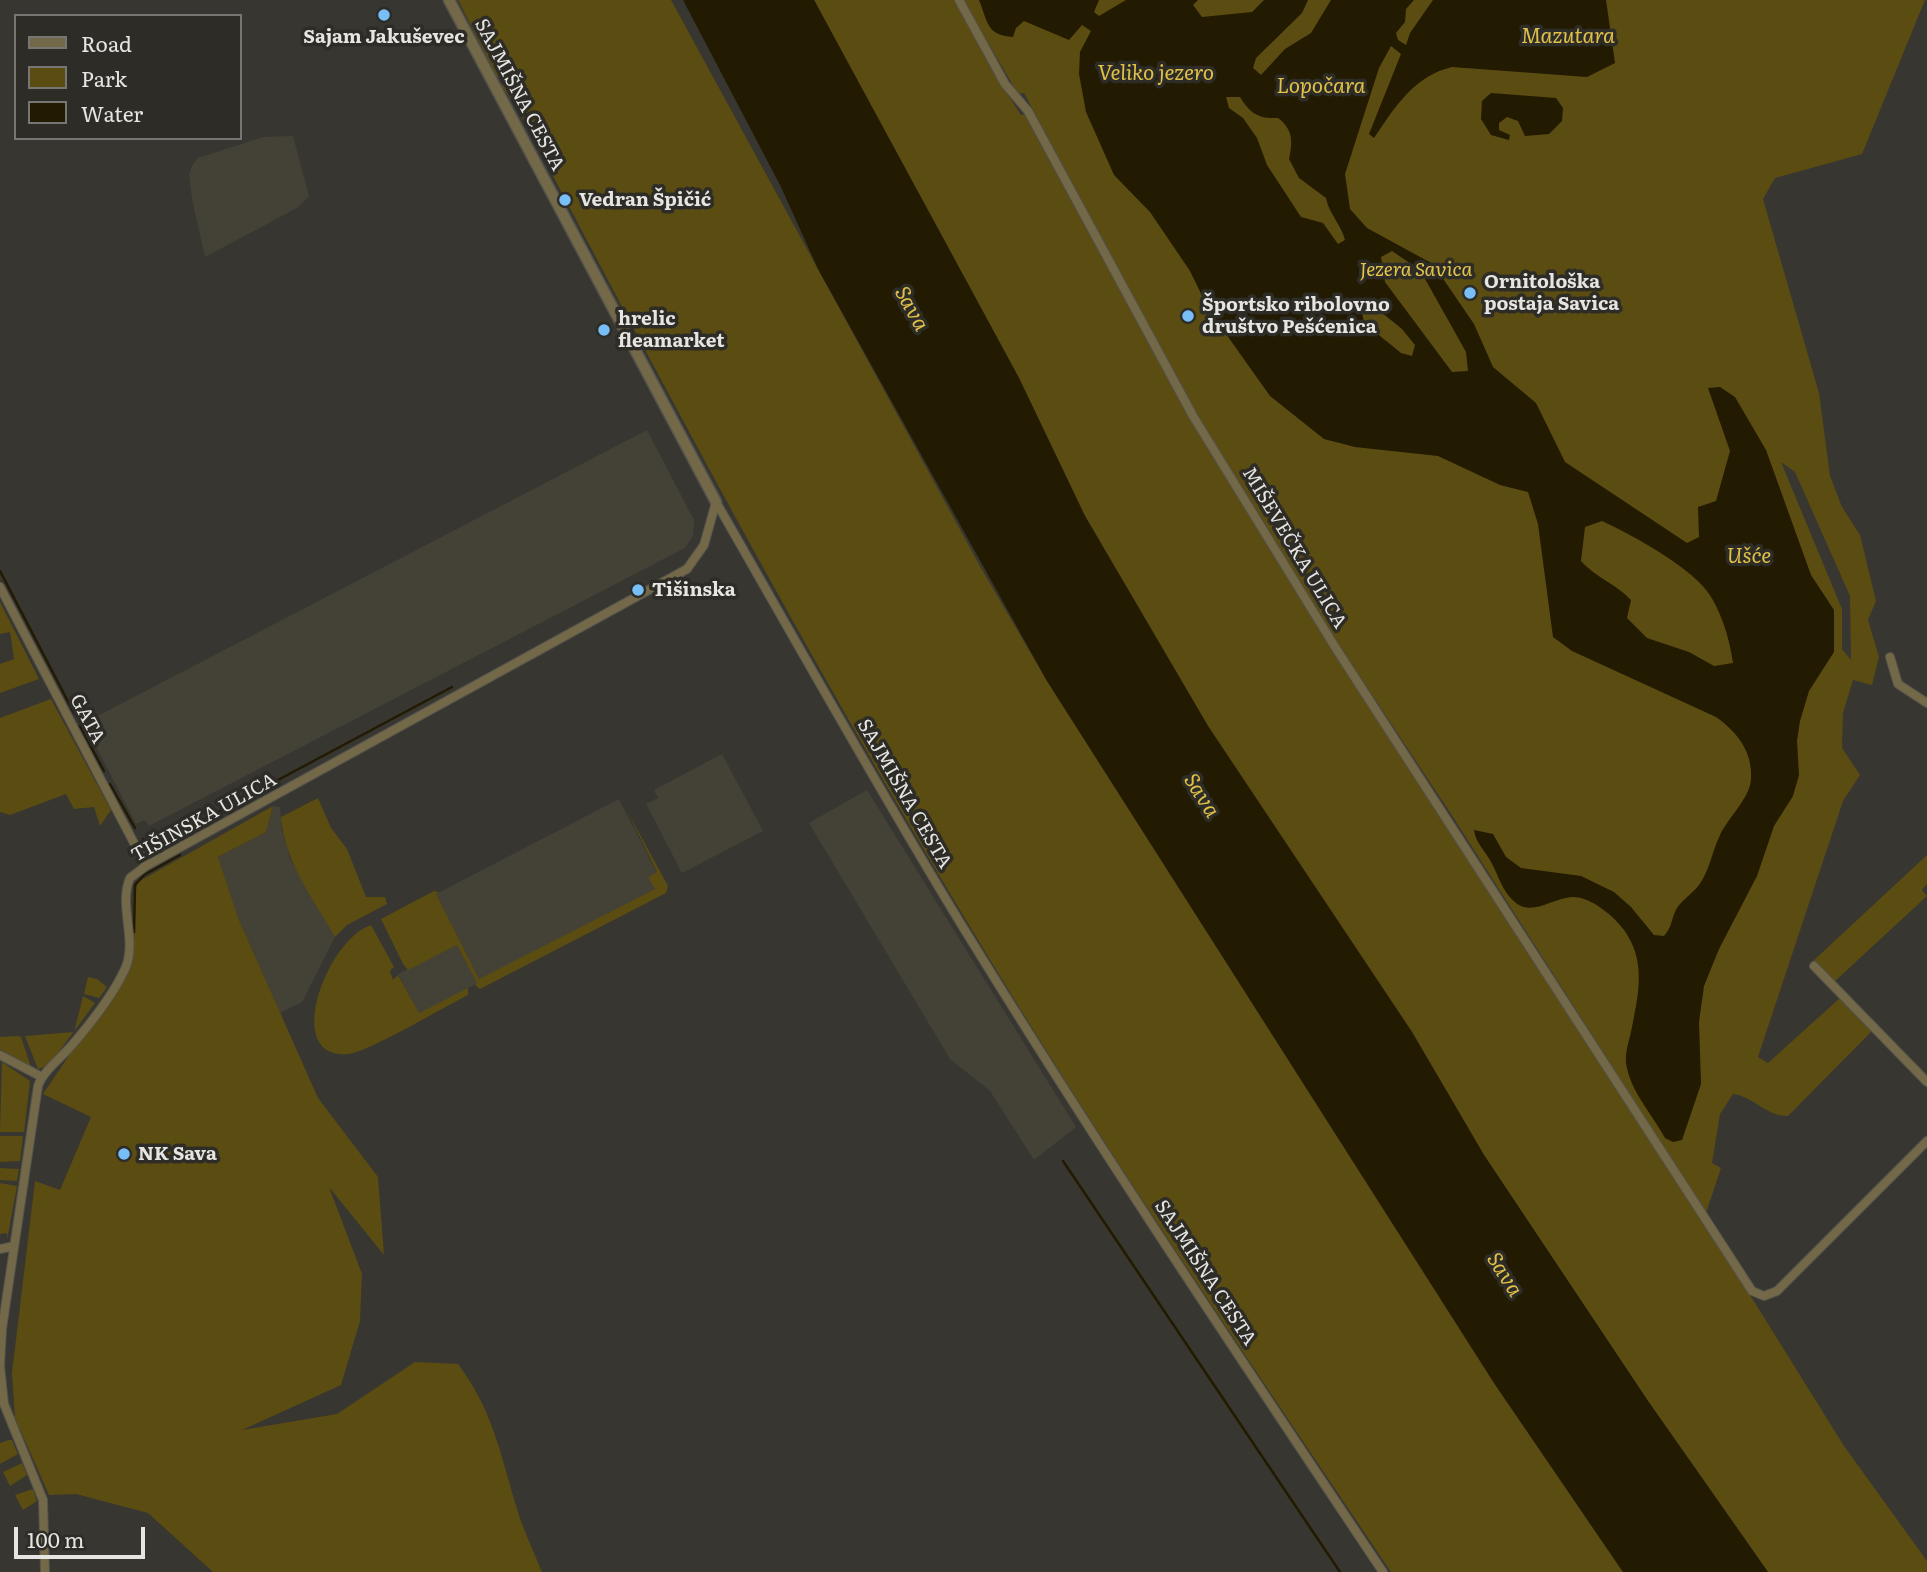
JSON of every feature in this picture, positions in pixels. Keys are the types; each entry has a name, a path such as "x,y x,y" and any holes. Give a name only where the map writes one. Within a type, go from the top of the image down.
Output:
{"street":[{"name":"SAJMIŠNA CESTA","path":"449,0 716,502 873,778 1024,1026 1179,1267 1383,1572"},
{"name":"MIŠEVEČKA ULICA","path":"959,0 1005,84 1028,111 1193,416 1335,647 1752,1291 1763,1296 1777,1291 1927,1141"},
{"name":"TIŠINSKA ULICA","path":"42,1077 76,1041 125,970 128,959 127,886 135,872 687,569 704,545 716,502"},
{"name":"GATA","path":"0,587 146,866"},
{"path":"1890,657 1898,684 1927,703"},
{"path":"1814,966 1927,1082"},
{"path":"0,1055 42,1077 30,1128 0,1366 5,1404 43,1500 45,1572"},
{"path":"0,1249 14,1245"}],"shaded area":[{"path":"293,136 309,196 297,208 205,257 192,199 189,174 193,164 198,158 263,137"},
{"path":"647,430 694,520 693,536 685,548 149,826 145,820 136,824 84,723"},
{"path":"722,754 763,831 682,873 646,804 658,798 654,790"},
{"path":"867,790 1076,1127 1034,1160 990,1091 950,1059 809,823"},
{"path":"619,799 657,873 655,889 479,980 436,894"},
{"path":"273,806 280,807 282,831 290,858 335,937 302,1002 280,1013 239,920 218,857 266,832"},
{"path":"457,945 478,983 419,1014 398,974"}],"green space":[{"path":"458,0 671,0 981,568 1047,681 1494,1383 1623,1572 1391,1572 1068,1085 907,821 736,519 519,111 501,85 507,82 504,75 497,77"},
{"path":"814,0 956,0 990,67 1021,115 1024,114 1186,412 1331,649 1671,1168 1844,1446 1927,1561 1927,1572 1768,1572 1648,1401 1484,1155 1412,1032 1208,726 1085,516 1019,378"},
{"name":"Jezera Savica","path":"963,0 1925,0 1862,154 1775,178 1763,199 1819,393 1830,476 1842,507 1860,535 1876,601 1868,620 1879,657 1872,685 1853,680 1843,713 1842,748 1860,775 1843,801 1758,1057 1768,1063 1840,998 1873,1030 1788,1116 1773,1113 1733,1094 1720,1114 1712,1163 1721,1168 1706,1213 1449,811 1339,645 1193,408 1024,93 1018,94","holes":["1781,462 1795,472 1850,596 1851,660 1842,649 1842,609"]},
{"path":"0,602 39,679 0,693 0,664 14,659 10,632 0,634"},
{"path":"51,699 111,810 100,826 94,807 74,809 66,794 10,815 0,812 0,718"},
{"path":"318,798 331,828 347,849 366,897 385,897 387,904 347,925 335,937 294,865 283,833 281,817"},
{"path":"273,806 266,832 218,857 239,920 318,1098 378,1177 384,1255 329,1187 362,1274 360,1321 341,1385 242,1430 337,1414 415,1362 458,1364 490,1421 521,1521 542,1572 213,1572 148,1513 76,1494 49,1495 15,1418 12,1373 35,1181 60,1190 91,1117 43,1094 128,968 134,932 133,899 138,882"},
{"path":"626,809 668,886 666,893 480,989 475,985 477,983 457,945 408,970 403,964 381,919 434,891 439,892 436,894 479,979 655,889 648,877 657,872"},
{"path":"1927,855 1927,884 1922,890 1927,896 1833,983 1812,962"},
{"path":"371,925 394,967 390,971 393,980 398,975 419,1013 468,988 468,995 389,1038 358,1051 348,1054 328,1051 317,1038 314,1020 318,997 339,952 354,935"},
{"path":"88,977 97,979 107,987 99,998 84,994"},
{"path":"83,996 95,1003 74,1031"},
{"path":"73,1032 49,1065 38,1069 25,1036"},
{"path":"0,1037 21,1037 31,1067 0,1049"},
{"path":"2,1062 30,1081 24,1132 0,1132"},
{"path":"0,1136 23,1136 20,1161 0,1162"},
{"path":"0,1168 19,1169 17,1181 0,1180"},
{"path":"0,1183 17,1186 7,1240 7,1233 0,1234"},
{"path":"12,1440 18,1454 0,1464 0,1443"},
{"path":"22,1463 27,1475 10,1486 3,1472"},
{"path":"33,1489 37,1501 23,1510 15,1495"}],"water":[{"name":"Sava","path":"683,0 814,0 1019,378 1085,516 1208,726 1412,1032 1484,1155 1648,1401 1768,1572 1623,1572 1494,1383 1047,681 818,269 781,187"},
{"path":"979,0 1099,0 1094,12 1099,16 1126,0 1198,0 1193,5 1202,17 1252,12 1264,0 1308,0 1302,13 1256,58 1253,68 1261,75 1285,49 1311,33 1331,0 1414,0 1406,9 1405,22 1396,33 1398,40 1406,45 1410,33 1433,0 1606,0 1615,63 1587,77 1452,67 1439,71 1407,94 1374,138 1369,134 1401,54 1391,46 1379,68 1345,174 1350,209 1367,228 1433,264 1474,324 1493,367 1536,403 1565,462 1687,543 1699,537 1698,507 1716,501 1730,451 1708,388 1720,387 1735,397 1766,450 1811,575 1834,610 1834,652 1809,691 1800,721 1797,741 1799,775 1793,796 1774,826 1757,876 1719,949 1704,986 1699,1022 1701,1084 1682,1140 1673,1142 1665,1138 1628,1073 1626,1054 1637,1002 1639,977 1636,953 1624,930 1601,908 1579,898 1565,898 1529,908 1516,903 1504,889 1474,830 1493,834 1506,857 1521,868 1581,876 1614,892 1631,907 1654,935 1664,936 1677,908 1703,879 1720,835 1750,786 1751,769 1742,744 1731,729 1716,717 1572,651 1553,637 1538,524 1528,492 1500,485 1438,456 1355,447 1324,439 1270,396 1209,310 1190,271 1150,212 1114,175 1086,112 1079,74 1080,52 1091,31 1082,25 1069,40 1024,21 1016,28 1013,37 1004,36 989,26","holes":["1226,97 1240,97 1255,114 1278,118 1283,122 1291,136 1289,159 1299,178 1326,198 1345,240 1338,244 1323,223 1301,217 1267,165 1257,138 1243,118 1229,108","1392,251 1420,270 1466,352 1468,371 1452,372 1385,282 1381,257","1362,312 1381,312 1402,329 1415,345 1412,356 1401,353 1364,323","1602,521 1643,542 1698,581 1721,616 1733,663 1714,666 1689,652 1647,638 1627,618 1631,600 1581,561 1585,527"]},
{"path":"1491,93 1556,98 1563,108 1562,121 1549,134 1525,136 1518,121 1507,117 1499,123 1499,130 1510,135 1509,140 1491,135 1481,119 1482,101"}],"waterway":[{"path":"0,571 74,713"},
{"path":"143,839 148,846 160,843 452,687"},
{"path":"80,726 104,771"},
{"path":"110,784 135,828"},
{"path":"134,932 135,885 144,875 180,855"},
{"path":"1063,1161 1340,1572"}],"place":[{"name":"Sajam Jakuševec","path":"384,15"},
{"name":"Vedran Špičić","path":"565,200"},
{"name":"Ornitološka postaja Savica","path":"1470,293"},
{"name":"Športsko ribolovno društvo Pešćenica","path":"1188,316"},
{"name":"hrelic fleamarket","path":"604,330"},
{"name":"Tišinska","path":"638,590"},
{"name":"NK Sava","path":"124,1154"}],"water label":[{"name":"Mazutara","path":"1568,37"},
{"name":"Veliko jezero","path":"1156,74"},
{"name":"Lopočara","path":"1321,87"},
{"name":"Ušće","path":"1749,557"}]}
